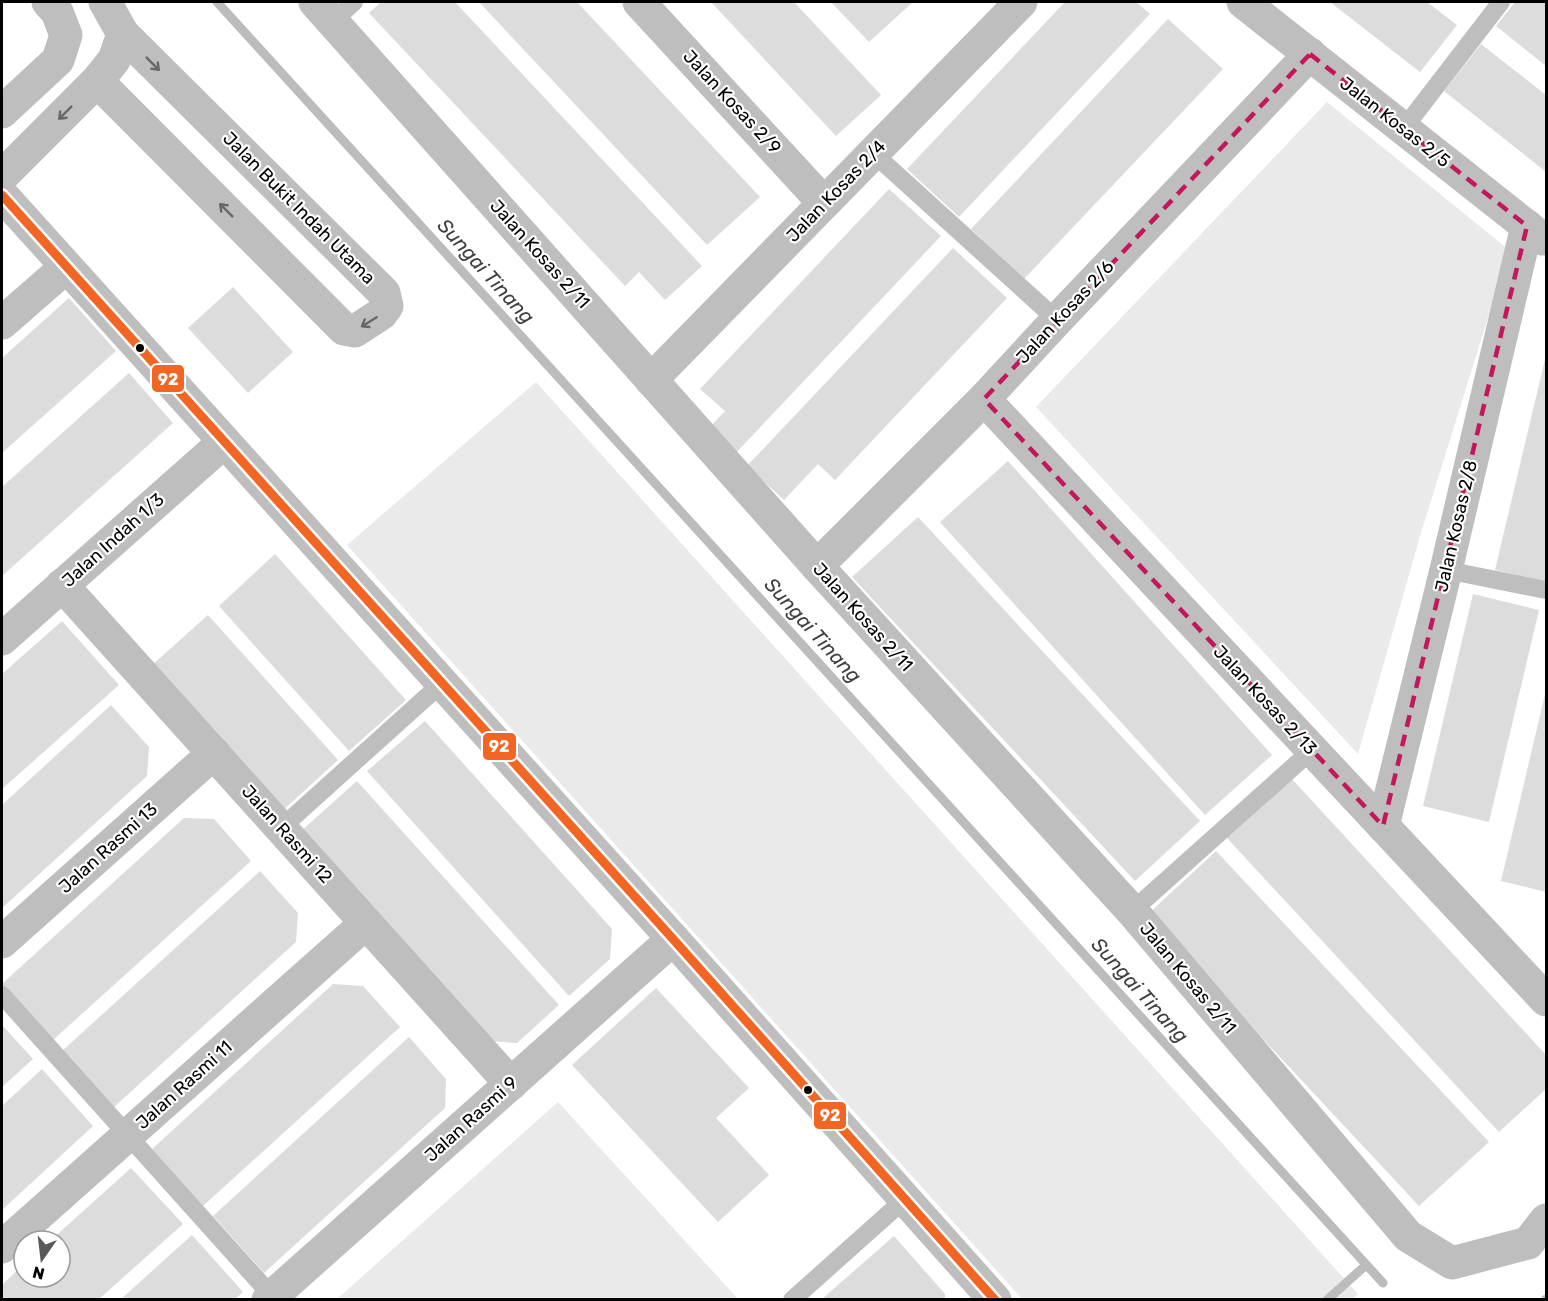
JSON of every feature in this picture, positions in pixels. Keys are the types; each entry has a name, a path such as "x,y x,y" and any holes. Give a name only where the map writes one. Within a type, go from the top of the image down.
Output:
{"street":[{"path":"2,112 58,60 66,35 57,12 48,2"},
{"name":"Jalan Bukit Indah Utama","path":"97,81 344,328 355,331 381,314 387,306 384,293 123,33 105,2"},
{"name":"Jalan Kosas 2/9","path":"639,2 824,203"},
{"name":"Jalan Kosas 2/5","path":"1244,2 1537,234"},
{"name":"Jalan Kosas 2/11","path":"334,8 651,380 1132,912 1408,1236 1452,1263 1528,1243 1546,1220"},
{"name":"Jalan Kosas 2/4","path":"651,380 873,153 1003,8"},
{"path":"2,176 97,81 114,60 123,33"},
{"name":"Jalan Kosas 2/6","path":"817,566 984,399 1310,54"},
{"path":"2,195 673,939 994,1299"},
{"name":"Jalan Kosas 2/8","path":"1383,826 1446,570 1537,234"},
{"path":"2,323 66,267"},
{"name":"Jalan Kosas 2/13","path":"984,399 1546,1000"},
{"name":"Jalan Indah 1/3","path":"2,639 224,441"},
{"name":"Jalan Rasmi 12","path":"62,585 511,1084"},
{"name":"Jalan Rasmi 13","path":"2,942 214,753"},
{"name":"Jalan Rasmi 11","path":"2,1247 366,923"},
{"name":"Jalan Rasmi 9","path":"270,1298 673,939"}],"lane":[{"path":"1404,128 1502,2"},
{"path":"873,153 1057,320"},
{"path":"1446,570 1546,590"},
{"path":"281,828 442,683"},
{"path":"1132,912 1312,750"},
{"path":"2,995 270,1298"},
{"path":"792,1299 905,1199"}],"highlighted area":[{"path":"1310,54 1527,226 1383,826 984,399"}],"shaded area":[{"path":"1327,102 1509,250 1420,536 1358,754 1036,407"},
{"path":"536,382 1358,1294 1351,1300 1022,1299 347,545"},
{"path":"558,1102 738,1299 337,1299"}],"building":[{"path":"381,2 455,2 702,266 665,300 639,272 625,286 369,13"},
{"path":"479,2 577,2 760,197 707,245"},
{"path":"711,2 794,2 881,95 836,136"},
{"path":"831,2 913,2 869,42"},
{"path":"1065,2 1136,2 1150,14 959,217 907,169"},
{"path":"1330,2 1427,2 1457,25 1420,72"},
{"path":"1515,2 1546,2 1546,66 1496,26"},
{"path":"1168,19 1223,69 1024,279 971,229"},
{"path":"1481,44 1546,95 1546,172 1444,91"},
{"path":"889,189 941,236 733,456 706,431 725,411 700,389"},
{"path":"953,248 1007,298 835,480 818,464 784,500 747,466"},
{"path":"233,287 293,352 248,393 188,328"},
{"path":"69,298 116,351 2,453 2,358"},
{"path":"1546,355 1546,582 1495,570"},
{"path":"129,373 173,423 2,576 2,487"},
{"path":"1008,461 1272,755 1205,815 940,522"},
{"path":"918,517 1200,821 1135,881 852,577"},
{"path":"275,554 406,700 349,751 219,606"},
{"path":"1473,594 1539,610 1489,822 1423,806"},
{"path":"208,615 338,760 281,812 151,666"},
{"path":"62,621 119,685 2,789 2,674"},
{"path":"1546,690 1546,892 1501,881"},
{"path":"111,705 149,747 147,776 2,908 2,805"},
{"path":"425,721 612,929 610,959 569,996 367,771"},
{"path":"1292,779 1546,1055 1546,1089 1499,1132 1227,838"},
{"path":"357,781 559,1005 517,1043 488,1041 300,832"},
{"path":"184,818 214,819 251,861 53,1040 2,984"},
{"path":"1216,851 1489,1142 1419,1206 1147,915"},
{"path":"260,871 298,913 296,942 114,1107 62,1051"},
{"path":"333,984 363,986 400,1027 203,1206 152,1149"},
{"path":"656,988 749,1088 716,1118 769,1175 718,1222 572,1065"},
{"path":"2,1025 33,1059 2,1087"},
{"path":"409,1037 446,1079 445,1108 264,1273 213,1216"},
{"path":"42,1069 93,1126 2,1210 2,1106"},
{"path":"131,1168 183,1224 99,1299 2,1299 2,1285 12,1275 12,1289 72,1289 72,1229 63,1229"},
{"path":"192,1235 243,1292 235,1299 121,1299"},
{"path":"894,1236 945,1294 945,1299 822,1299"}],"waterway":[{"name":"Sungai Tinang","path":"217,2 1383,1283"},
{"path":"1327,1300 1366,1265"}],"transit line":[{"name":"92","path":"2,195 995,1300"}]}
